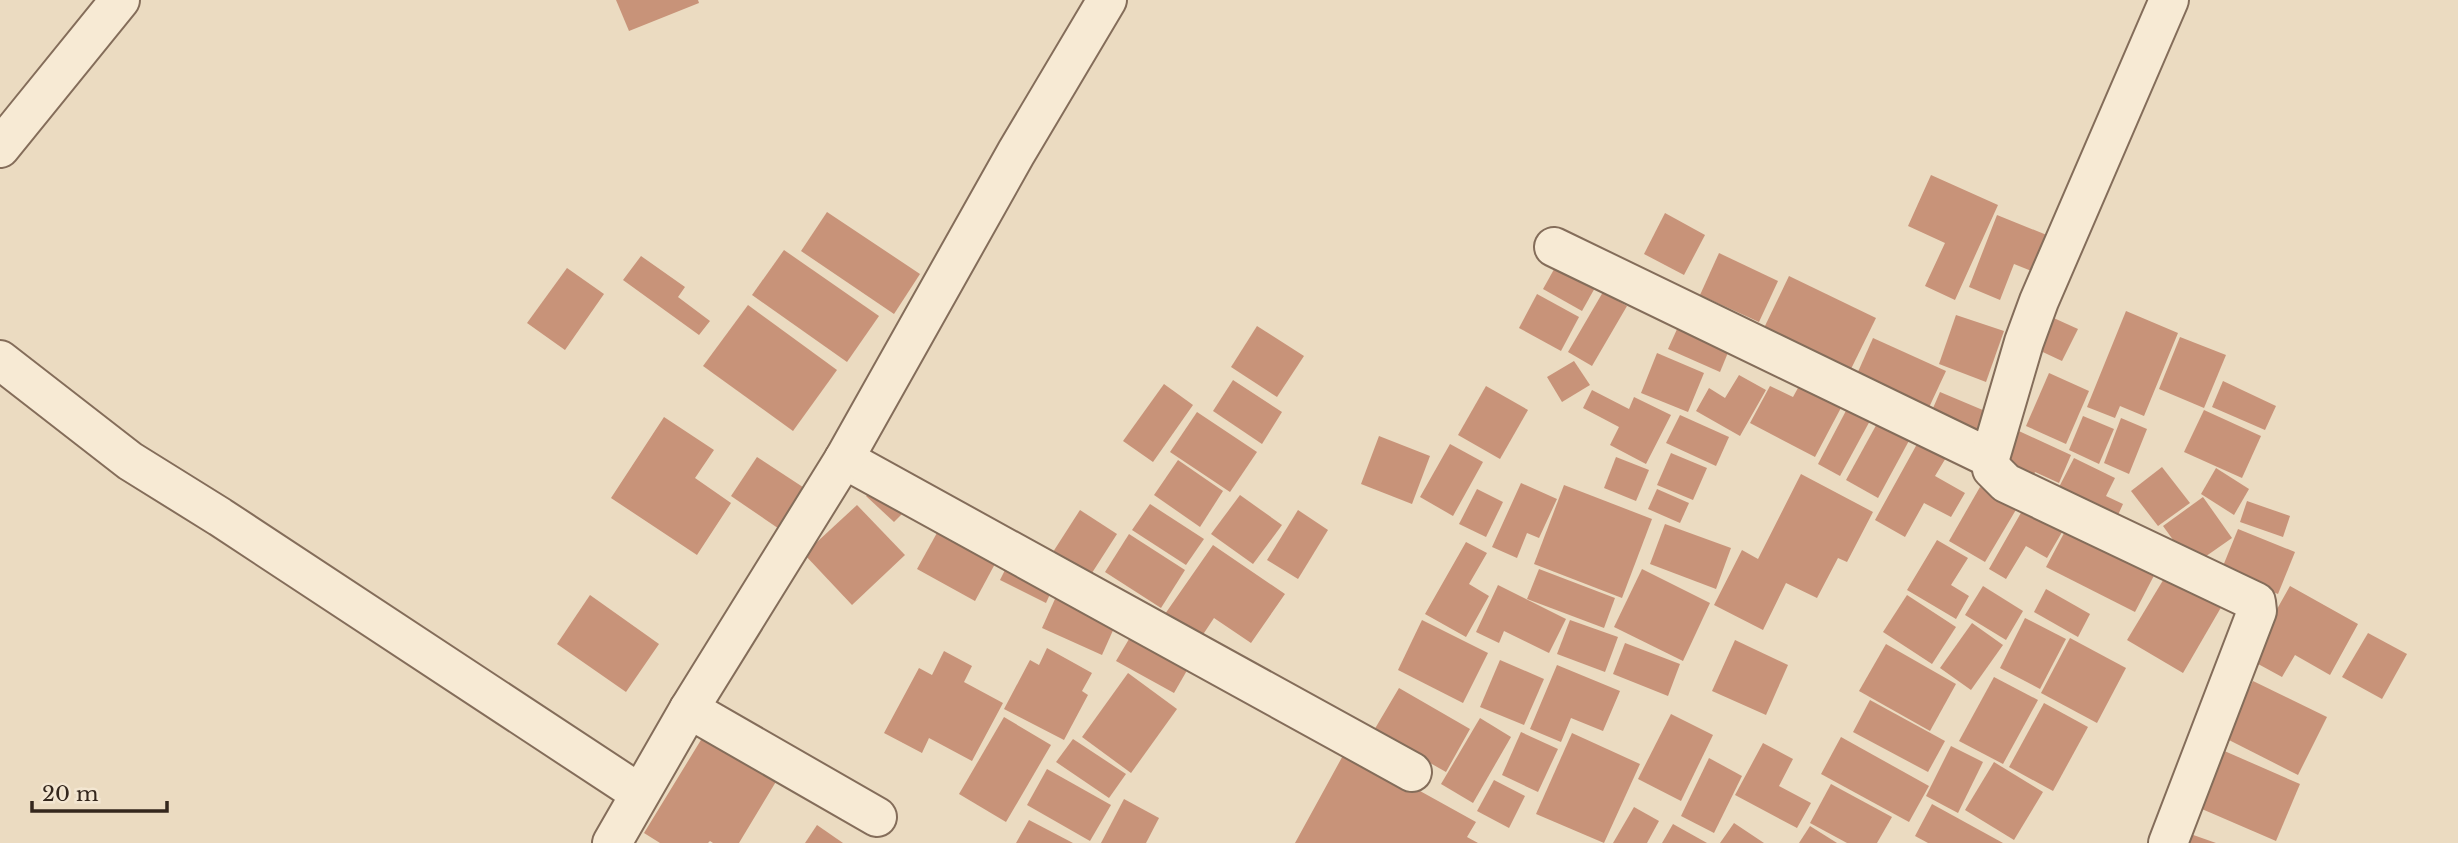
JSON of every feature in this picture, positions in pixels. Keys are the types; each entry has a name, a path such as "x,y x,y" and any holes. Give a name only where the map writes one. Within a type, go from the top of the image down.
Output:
{"street":[{"path":"0,148 120,0"},
{"path":"612,843 689,709 844,459 1016,153 1107,0"},
{"path":"2168,843 2258,611 2256,602 2006,483 1992,469 1990,458 2024,342 2039,301 2169,0"},
{"path":"1554,247 1990,458"},
{"path":"0,360 130,461 220,517 639,793"},
{"path":"844,459 1412,772"},
{"path":"689,709 877,817"}],"building":[{"path":"616,0 698,0 699,3 629,31"},
{"path":"1931,175 1998,205 1955,300 1925,286 1945,243 1908,226"},
{"path":"827,212 920,274 894,314 801,251"},
{"path":"1665,213 1705,235 1684,275 1644,254"},
{"path":"1997,215 2059,240 2044,276 2014,264 2000,300 1969,287"},
{"path":"784,250 879,316 847,362 752,295"},
{"path":"1719,253 1778,281 1759,322 1700,295"},
{"path":"641,256 685,287 678,297 710,321 699,335 623,280"},
{"path":"1557,264 1596,286 1582,311 1543,289"},
{"path":"567,268 604,294 565,350 527,323"},
{"path":"1789,276 1876,318 1850,371 1764,328"},
{"path":"1603,292 1627,306 1592,366 1568,352"},
{"path":"1537,294 1579,317 1561,351 1519,328"},
{"path":"748,305 837,370 793,431 703,366"},
{"path":"2126,311 2178,333 2144,416 2120,406 2115,418 2087,407"},
{"path":"1956,315 2004,331 1986,382 1939,364"},
{"path":"2047,315 2078,329 2062,361 2032,347"},
{"path":"1683,316 1734,338 1720,372 1668,349"},
{"path":"1257,326 1304,356 1277,397 1231,367"},
{"path":"2180,337 2226,355 2204,408 2159,389"},
{"path":"1873,338 1946,371 1925,416 1853,383"},
{"path":"1657,353 1704,373 1688,412 1641,393"},
{"path":"1574,361 1590,385 1562,402 1547,377"},
{"path":"2049,373 2089,391 2066,444 2026,426"},
{"path":"1739,375 1766,390 1740,436 1696,411 1709,388 1725,398"},
{"path":"1804,377 1843,404 1815,457 1750,423 1770,386 1793,397"},
{"path":"1233,380 1282,412 1262,444 1213,411"},
{"path":"2223,381 2276,406 2265,430 2212,407"},
{"path":"1164,384 1193,405 1153,462 1123,441"},
{"path":"1486,386 1528,410 1500,459 1458,435"},
{"path":"1592,390 1629,409 1634,397 1671,415 1646,464 1610,445 1619,427 1583,408"},
{"path":"1940,392 1997,416 1984,446 1927,422"},
{"path":"1849,405 1872,417 1840,476 1818,464"},
{"path":"2204,410 2261,436 2242,478 2184,452"},
{"path":"1197,412 1257,452 1230,492 1170,452"},
{"path":"1680,415 1729,437 1716,466 1666,443"},
{"path":"2083,416 2114,429 2099,464 2069,450"},
{"path":"664,417 714,450 695,478 731,503 697,555 611,498"},
{"path":"2121,418 2147,429 2129,474 2104,463"},
{"path":"1879,420 1911,437 1878,498 1846,480"},
{"path":"2008,426 2071,455 2059,483 2035,472 2030,485 1994,457"},
{"path":"1922,435 1950,451 1935,476 1965,493 1951,517 1924,503 1905,537 1875,520"},
{"path":"1379,436 1430,456 1412,504 1361,484"},
{"path":"1450,444 1483,462 1453,516 1420,497"},
{"path":"1671,453 1707,468 1693,500 1657,485"},
{"path":"757,457 815,495 788,535 731,496"},
{"path":"1616,457 1649,470 1636,501 1604,488"},
{"path":"2074,458 2115,478 2106,496 2123,504 2113,526 2058,489"},
{"path":"1178,460 1223,491 1200,527 1154,495"},
{"path":"2162,467 2190,503 2158,526 2131,491"},
{"path":"2216,468 2249,489 2234,515 2201,494"},
{"path":"1801,474 1873,512 1847,562 1838,558 1817,598 1786,583 1763,630 1714,605 1742,550 1758,559"},
{"path":"880,483 907,509 894,522 866,496"},
{"path":"1521,483 1557,499 1539,538 1527,533 1517,558 1492,547"},
{"path":"1564,485 1652,519 1622,598 1534,564"},
{"path":"1980,487 2017,508 1985,562 1949,541"},
{"path":"1477,489 1503,502 1486,537 1459,524"},
{"path":"1657,489 1689,503 1680,523 1648,509"},
{"path":"1240,495 1282,525 1253,564 1211,534"},
{"path":"2203,497 2232,538 2192,566 2163,526"},
{"path":"2247,501 2290,516 2283,537 2240,522"},
{"path":"1150,504 1204,539 1186,565 1132,530"},
{"path":"2026,504 2065,527 2047,558 2026,546 2006,579 1989,569"},
{"path":"857,505 905,555 852,605 804,554"},
{"path":"1080,510 1117,534 1090,576 1053,552"},
{"path":"1298,510 1328,530 1298,579 1267,560"},
{"path":"2071,520 2159,566 2135,612 2046,567"},
{"path":"1665,524 1731,548 1716,589 1650,564"},
{"path":"2238,529 2295,552 2278,594 2221,571"},
{"path":"938,531 996,562 975,601 917,569"},
{"path":"1129,534 1185,570 1161,608 1105,572"},
{"path":"1937,540 1968,558 1951,585 1969,596 1956,619 1907,590"},
{"path":"1466,542 1487,553 1469,584 1489,596 1466,637 1425,614"},
{"path":"1213,545 1285,594 1251,643 1214,618 1200,639 1165,614"},
{"path":"1010,560 1055,583 1046,603 1000,580"},
{"path":"1539,569 1615,598 1604,628 1527,599"},
{"path":"1642,569 1710,603 1683,661 1614,627"},
{"path":"2168,572 2223,604 2183,673 2127,640"},
{"path":"1498,585 1566,619 1549,653 1504,631 1499,643 1476,632"},
{"path":"1983,586 2023,611 2006,640 1965,615"},
{"path":"2290,586 2358,624 2330,675 2295,655 2282,677 2249,659"},
{"path":"2046,589 2090,614 2078,637 2034,612"},
{"path":"1059,590 1119,617 1102,655 1042,628"},
{"path":"590,595 659,644 626,692 557,644"},
{"path":"1907,595 1956,627 1932,664 1883,632"},
{"path":"2025,618 2066,639 2040,689 2000,668"},
{"path":"1422,620 1488,653 1463,703 1398,670"},
{"path":"1570,620 1618,637 1605,672 1557,654"},
{"path":"1972,623 2003,645 1971,690 1940,668"},
{"path":"2368,633 2407,654 2382,699 2342,677"},
{"path":"1132,634 1193,660 1174,693 1116,661"},
{"path":"2070,638 2126,668 2097,723 2041,693"},
{"path":"1735,640 1788,665 1766,715 1712,691"},
{"path":"1625,643 1680,664 1668,696 1613,674"},
{"path":"1886,644 1956,684 1930,731 1859,691"},
{"path":"1047,648 1092,673 1082,691 1088,695 1064,740 1004,709 1030,660 1039,665"},
{"path":"944,651 972,666 964,682 1003,703 972,761 929,738 922,753 884,733 919,668 932,675"},
{"path":"1500,660 1544,679 1524,725 1480,707"},
{"path":"1557,665 1620,691 1603,731 1571,718 1561,742 1530,729"},
{"path":"1128,673 1177,709 1131,773 1082,737"},
{"path":"1994,677 2038,700 2003,764 1959,741"},
{"path":"2253,681 2327,717 2298,775 2225,738"},
{"path":"1399,688 1470,729 1446,772 1416,755 1370,737"},
{"path":"1870,700 1945,741 1928,772 1853,732"},
{"path":"2044,703 2088,727 2053,791 2009,767"},
{"path":"1671,714 1713,735 1681,801 1638,779"},
{"path":"1004,717 1051,745 1006,822 959,794"},
{"path":"1480,718 1511,737 1473,803 1441,784"},
{"path":"1521,732 1558,749 1538,792 1502,775"},
{"path":"1572,733 1640,764 1604,843 1536,814"},
{"path":"704,735 777,780 739,843 660,843 644,833"},
{"path":"1841,737 1929,786 1909,822 1821,774"},
{"path":"1073,739 1126,774 1109,798 1056,762"},
{"path":"1763,743 1793,759 1779,786 1811,803 1797,828 1735,795"},
{"path":"1951,746 1983,762 1958,813 1926,796"},
{"path":"2213,746 2300,784 2276,841 2188,803"},
{"path":"1346,750 1476,822 1467,837 1478,843 1295,843"},
{"path":"1709,758 1742,776 1714,833 1681,816"},
{"path":"1994,762 2043,792 2014,840 1965,810"},
{"path":"1047,769 1111,805 1090,841 1027,805"},
{"path":"1494,780 1525,796 1509,828 1477,811"},
{"path":"1831,784 1892,817 1877,843 1847,843 1810,823"},
{"path":"1124,799 1159,818 1146,843 1101,843"},
{"path":"1932,804 2003,843 1928,843 1915,836"},
{"path":"1634,807 1659,821 1647,843 1613,843"},
{"path":"1029,820 1073,843 1016,843"},
{"path":"1734,823 1764,843 1720,843"},
{"path":"1673,824 1707,843 1662,843"},
{"path":"817,825 843,843 805,843"},
{"path":"1810,826 1837,843 1799,843"},
{"path":"2182,831 2216,843 2178,843"}]}
